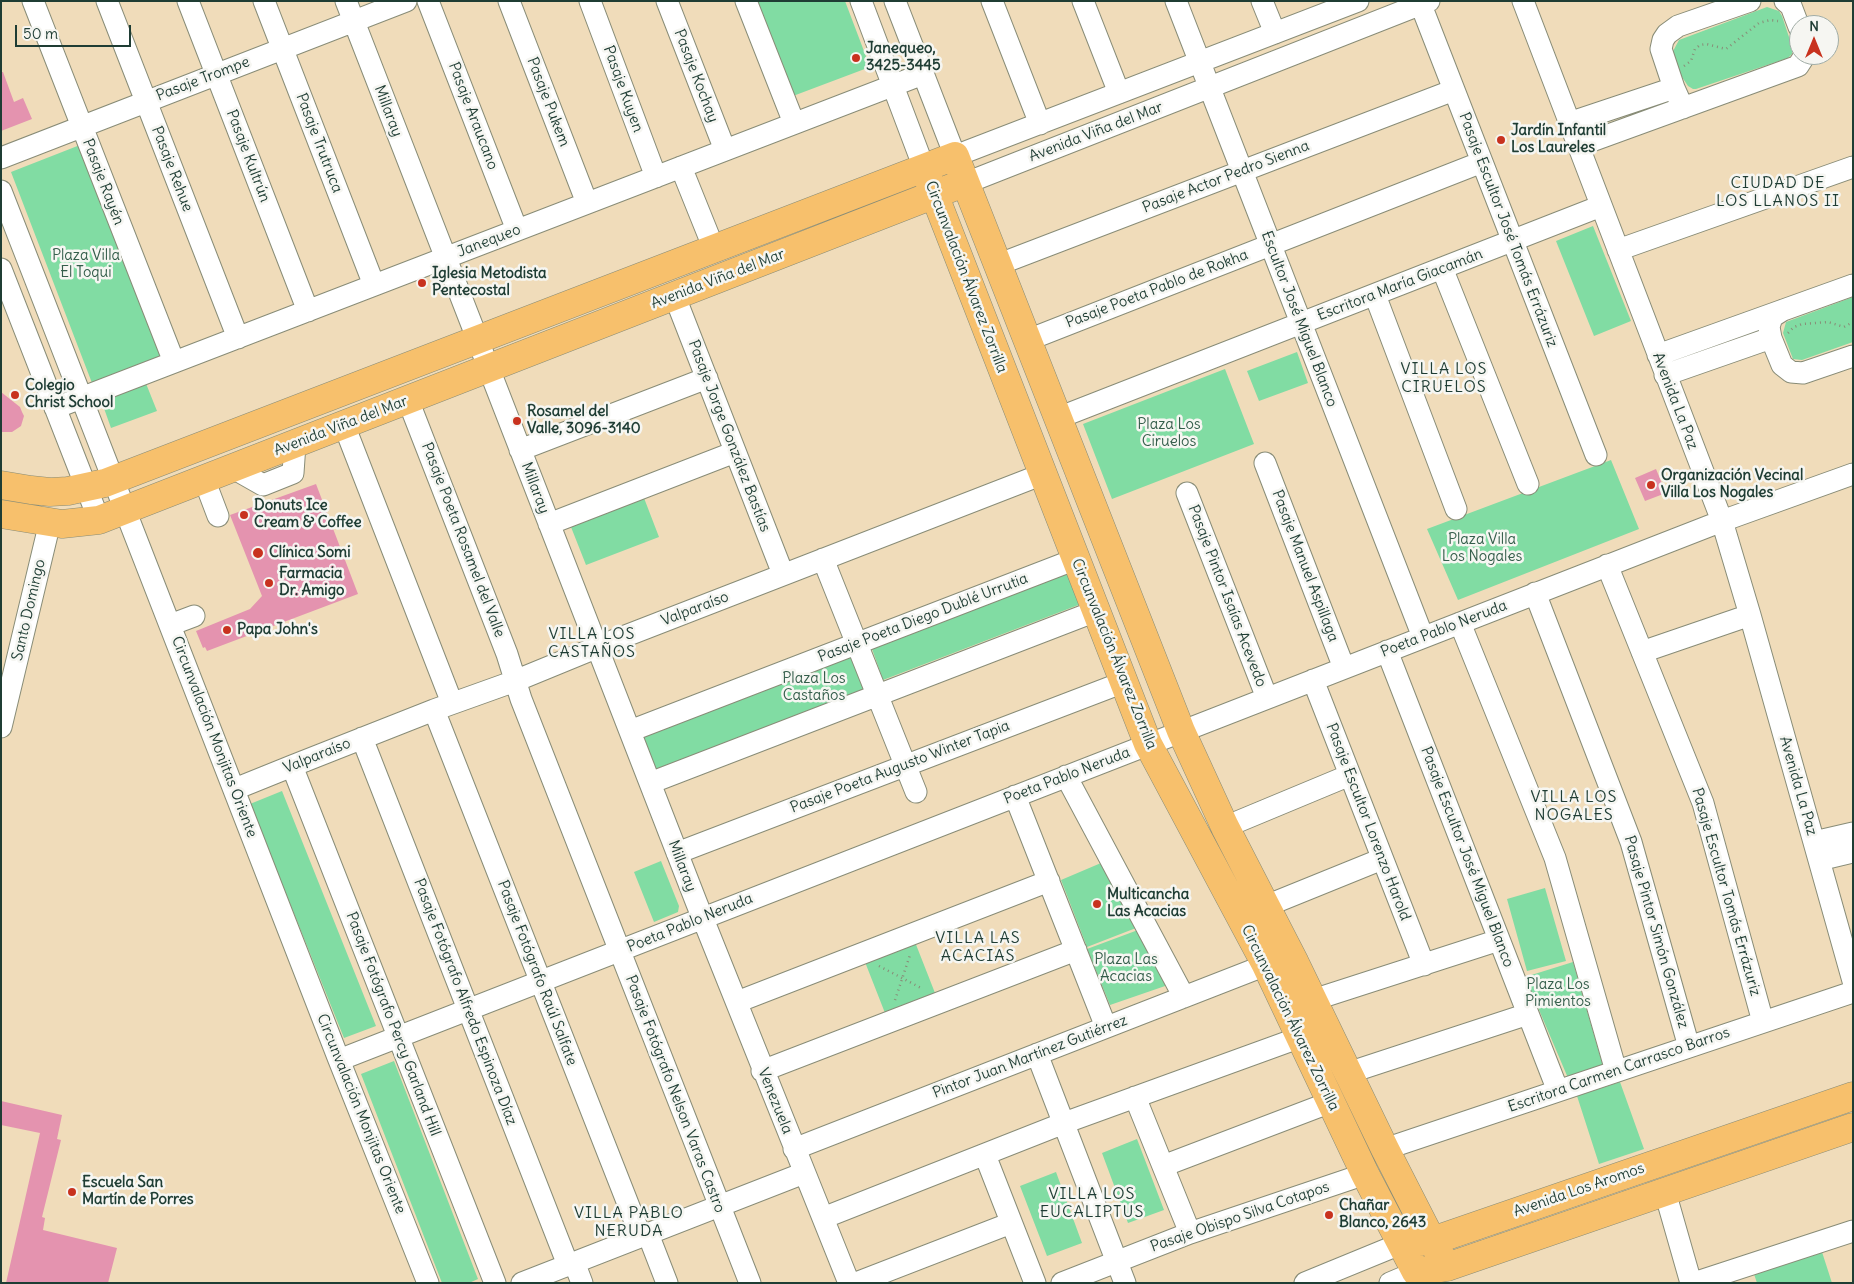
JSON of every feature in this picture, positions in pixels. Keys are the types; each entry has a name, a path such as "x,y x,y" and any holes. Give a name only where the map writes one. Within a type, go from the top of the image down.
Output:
{"main road":[{"name":"Avenida Viña del Mar","path":"1,485 50,492 86,488 114,480 955,156"},
{"name":"Circunvalación Álvarez Zorrilla","path":"955,156 1181,731 1225,827 1313,1000 1385,1149 1451,1275"},
{"name":"Circunvalación Álvarez Zorrilla","path":"924,168 1148,744 1266,965 1365,1174 1418,1277"},
{"name":"Avenida Viña del Mar","path":"1,514 75,524 99,520 966,183"},
{"name":"Avenida Los Aromos","path":"1400,1244 1432,1241 1853,1096"},
{"name":"Avenida Los Aromos","path":"1418,1277 1451,1275 1665,1192 1853,1127"}],"street":[{"name":"Pasaje Rayén","path":"33,1 174,362"},
{"name":"Pasaje Rehue","path":"107,1 238,338"},
{"name":"Pasaje Kultrún","path":"188,1 308,311"},
{"name":"Pasaje Trutruca","path":"264,1 374,285"},
{"name":"Millaray","path":"346,1 703,919"},
{"name":"Pasaje Trompe","path":"1,158 27,145 146,102 406,1"},
{"name":"Pasaje Araucano","path":"428,1 517,230"},
{"name":"Pasaje Pukem","path":"509,1 587,203"},
{"name":"Pasaje Kuyen","path":"590,1 656,177"},
{"name":"Pasaje Kochay","path":"667,1 725,150"},
{"path":"746,1 794,123"},
{"name":"Circunvalación Álvarez Zorrilla","path":"861,1 924,168"},
{"name":"Circunvalación Álvarez Zorrilla","path":"895,1 955,156"},
{"path":"992,1 1040,124"},
{"path":"1083,1 1118,93"},
{"name":"Escultor José Miguel Blanco","path":"1176,1 1423,637"},
{"path":"1262,1 1275,33"},
{"name":"Avenida La Paz","path":"1523,1 1722,521 1853,981"},
{"path":"1683,108 1661,49 1663,40 1667,34 1678,26 1750,1"},
{"path":"1785,1 1791,6 1791,15"},
{"name":"Avenida Viña del Mar","path":"955,156 1351,2"},
{"name":"Avenida Viña del Mar","path":"966,183 1425,3"},
{"name":"Pasaje Escultor José Tomás Errázuriz","path":"1425,3 1454,90 1596,455"},
{"path":"1578,146 1799,65"},
{"name":"Janequeo","path":"55,408 923,74"},
{"path":"1569,123 1672,81"},
{"name":"Pasaje Actor Pedro Sienna","path":"997,265 1454,90"},
{"name":"Pasaje Poeta Pablo de Rokha","path":"1028,340 1482,162"},
{"path":"681,167 714,249"},
{"path":"1618,250 1853,167"},
{"name":"Circunvalación Monjitas Oriente","path":"1,191 339,1060 428,1283"},
{"name":"Escritora María Giacamán","path":"1058,418 1601,206"},
{"path":"1442,268 1528,484"},
{"path":"1,269 99,520"},
{"path":"1658,355 1853,284"},
{"path":"1375,295 1456,509"},
{"name":"Pasaje Jorge González Bastías","path":"675,296 783,574"},
{"path":"1784,309 1772,317 1769,327 1772,341 1782,365 1791,372 1803,373 1853,356"},
{"path":"1666,375 1772,341"},
{"path":"520,450 707,378"},
{"name":"Pasaje Poeta Rosamel del Valle","path":"408,400 507,654 515,681"},
{"name":"Pasaje Fotógrafo Raúl Salfate","path":"344,425 541,982 644,1235 667,1283"},
{"path":"549,524 736,452"},
{"name":"Pasaje Manuel Aspillaga","path":"1265,463 1344,668"},
{"name":"Valparaíso","path":"235,789 1043,474"},
{"name":"Poeta Pablo Neruda","path":"339,1060 1722,521 1853,474"},
{"path":"204,479 218,516"},
{"name":"Pasaje Pintor Isaías Acevedo","path":"1187,493 1266,698"},
{"name":"Santo Domingo","path":"1,727 50,522"},
{"path":"824,559 916,792"},
{"name":"Pasaje Poeta Diego Dublé Urrutia","path":"630,731 1076,559"},
{"name":"Pasaje Escultor Tomás Errázuriz","path":"1607,566 1703,803 1763,1022"},
{"name":"Pasaje Pintor Simón González","path":"1535,594 1631,842 1689,1047"},
{"path":"650,783 1096,611"},
{"path":"1642,652 1750,615"},
{"path":"170,625 194,616"},
{"path":"1460,623 1555,858 1616,1071"},
{"name":"Pasaje Escultor José Miguel Blanco","path":"1387,651 1558,1091"},
{"name":"Pasaje Escultor Lorenzo Harold","path":"1313,680 1424,965"},
{"name":"Pasaje Fotógrafo Nelson Varas Castro","path":"515,681 750,1283"},
{"name":"Pasaje Poeta Augusto Winter Tapia","path":"677,854 1124,682"},
{"name":"Pasaje Fotógrafo Alfredo Espinoza Díaz","path":"362,738 468,1010 571,1264 582,1283"},
{"name":"Pasaje Fotógrafo Percy Garland Hill","path":"292,766 495,1283"},
{"path":"1225,827 1350,775"},
{"path":"1066,776 1184,996"},
{"path":"1015,796 1106,1027"},
{"path":"1817,851 1853,833"},
{"path":"1817,851 1853,852"},
{"path":"1266,906 1382,859"},
{"path":"737,1002 1049,881"},
{"name":"Venezuela","path":"703,919 737,1002 762,1071 849,1283"},
{"path":"1313,1000 1499,940"},
{"path":"762,1071 1076,950"},
{"name":"Pintor Juan Martínez Gutiérrez","path":"794,1149 1266,965"},
{"name":"Escritora Carmen Carrasco Barros","path":"1385,1149 1853,992"},
{"path":"1348,1073 1528,1014"},
{"path":"823,1218 1064,1123 1301,1037"},
{"path":"1037,1054 1125,1283"},
{"path":"1135,1098 1190,1233"},
{"path":"1163,1166 1331,1102"},
{"path":"985,1155 1035,1283"},
{"path":"522,1283 804,1173"},
{"name":"Pasaje Obispo Silva Cotapos","path":"1062,1283 1190,1233 1365,1174"},
{"path":"1665,1192 1692,1283 1853,1231"},
{"path":"856,1283 1011,1223"},
{"name":"Avenida Los Aromos","path":"1305,1283 1400,1244"},
{"name":"Avenida Los Aromos","path":"1390,1283 1418,1277"}],"path":[{"path":"1672,81 1689,63 1695,49 1700,44 1726,49 1762,22 1774,20 1789,25"},
{"path":"1772,341 1798,325 1828,322 1844,327 1853,322"},
{"path":"887,1023 917,932"},
{"path":"858,955 945,1000"}],"green space":[{"path":"757,1 845,1 870,67 793,96"},
{"path":"1767,7 1779,11 1782,16 1789,37 1789,57 1693,89 1688,86 1682,77 1672,53 1679,40"},
{"name":"Plaza Villa El Toqui","path":"80,145 161,357 92,383 11,172"},
{"path":"1593,226 1631,321 1594,336 1556,241"},
{"path":"1853,297 1853,342 1802,360 1793,359 1783,333 1786,322"},
{"path":"1297,352 1308,383 1259,401 1247,371"},
{"name":"Plaza Los Ciruelos","path":"1225,369 1254,444 1112,499 1083,424"},
{"path":"145,381 157,411 111,428 100,397"},
{"name":"Plaza Villa Los Nogales","path":"1611,460 1639,529 1458,600 1427,529"},
{"path":"644,498 659,537 586,565 571,527"},
{"name":"Plaza Los Castaños","path":"1068,571 1081,604 883,680 871,646"},
{"name":"Plaza Los Castaños","path":"850,651 866,690 657,772 642,733"},
{"path":"282,791 376,1026 344,1038 250,804"},
{"path":"661,861 679,906 678,912 654,922 634,872"},
{"name":"Multicancha Las Acacias","path":"1101,863 1136,928 1087,947 1061,880"},
{"path":"1545,888 1566,961 1527,971 1507,899"},
{"name":"Plaza Las Acacias","path":"1138,930 1168,985 1110,1005 1087,949"},
{"path":"915,942 935,993 885,1013 865,962"},
{"name":"Plaza Los Pimientos","path":"1573,962 1603,1066 1568,1078 1525,977"},
{"path":"394,1061 478,1279 469,1283 442,1283 361,1074"},
{"path":"1620,1082 1644,1149 1599,1164 1577,1096"},
{"path":"1137,1139 1164,1210 1128,1223 1102,1153"},
{"path":"1056,1172 1082,1243 1047,1256 1020,1186"},
{"path":"1822,1252 1832,1283 1757,1283 1754,1274"}],"building":[{"path":"1,72 3,72 14,102 23,98 32,119 1,131"},
{"path":"1,392 20,407 24,416 21,426 12,432 1,432"},
{"name":"Organización Vecinal Villa Los Nogales","path":"1656,469 1666,493 1645,501 1635,478"},
{"path":"316,484 358,594 207,651 205,647 203,648 196,631 250,609 262,596 230,515"},
{"path":"1,1101 62,1115 57,1139 61,1140 42,1217 45,1218 43,1230 117,1248 108,1283 6,1283 40,1133 1,1125"}],"place":[{"name":"Janequeo, 3425-3445","path":"856,58"},
{"name":"Jardín Infantil Los Laureles","path":"1501,140"},
{"name":"Iglesia Metodista Pentecostal","path":"422,283"},
{"name":"Colegio Christ School","path":"15,395"},
{"name":"Rosamel del Valle, 3096-3140","path":"517,421"},
{"name":"Organización Vecinal Villa Los Nogales","path":"1651,485"},
{"name":"Donuts Ice Cream & Coffee","path":"244,515"},
{"name":"Clínica Somi","path":"258,553"},
{"name":"Farmacia Dr. Amigo","path":"269,583"},
{"name":"Papa John's","path":"227,630"},
{"name":"Multicancha Las Acacias","path":"1097,904"},
{"name":"Escuela San Martín de Porres","path":"72,1192"},
{"name":"Chañar Blanco, 2643","path":"1329,1215"}],"district":[{"name":"CIUDAD DE LOS LLANOS II","path":"1778,192"},
{"name":"VILLA LOS CIRUELOS","path":"1444,378"},
{"name":"VILLA LOS CASTAÑOS","path":"592,643"},
{"name":"VILLA LOS NOGALES","path":"1574,806"},
{"name":"VILLA LAS ACACIAS","path":"978,947"},
{"name":"VILLA LOS EUCALIPTUS","path":"1092,1203"},
{"name":"VILLA PABLO NERUDA","path":"629,1222"}]}
